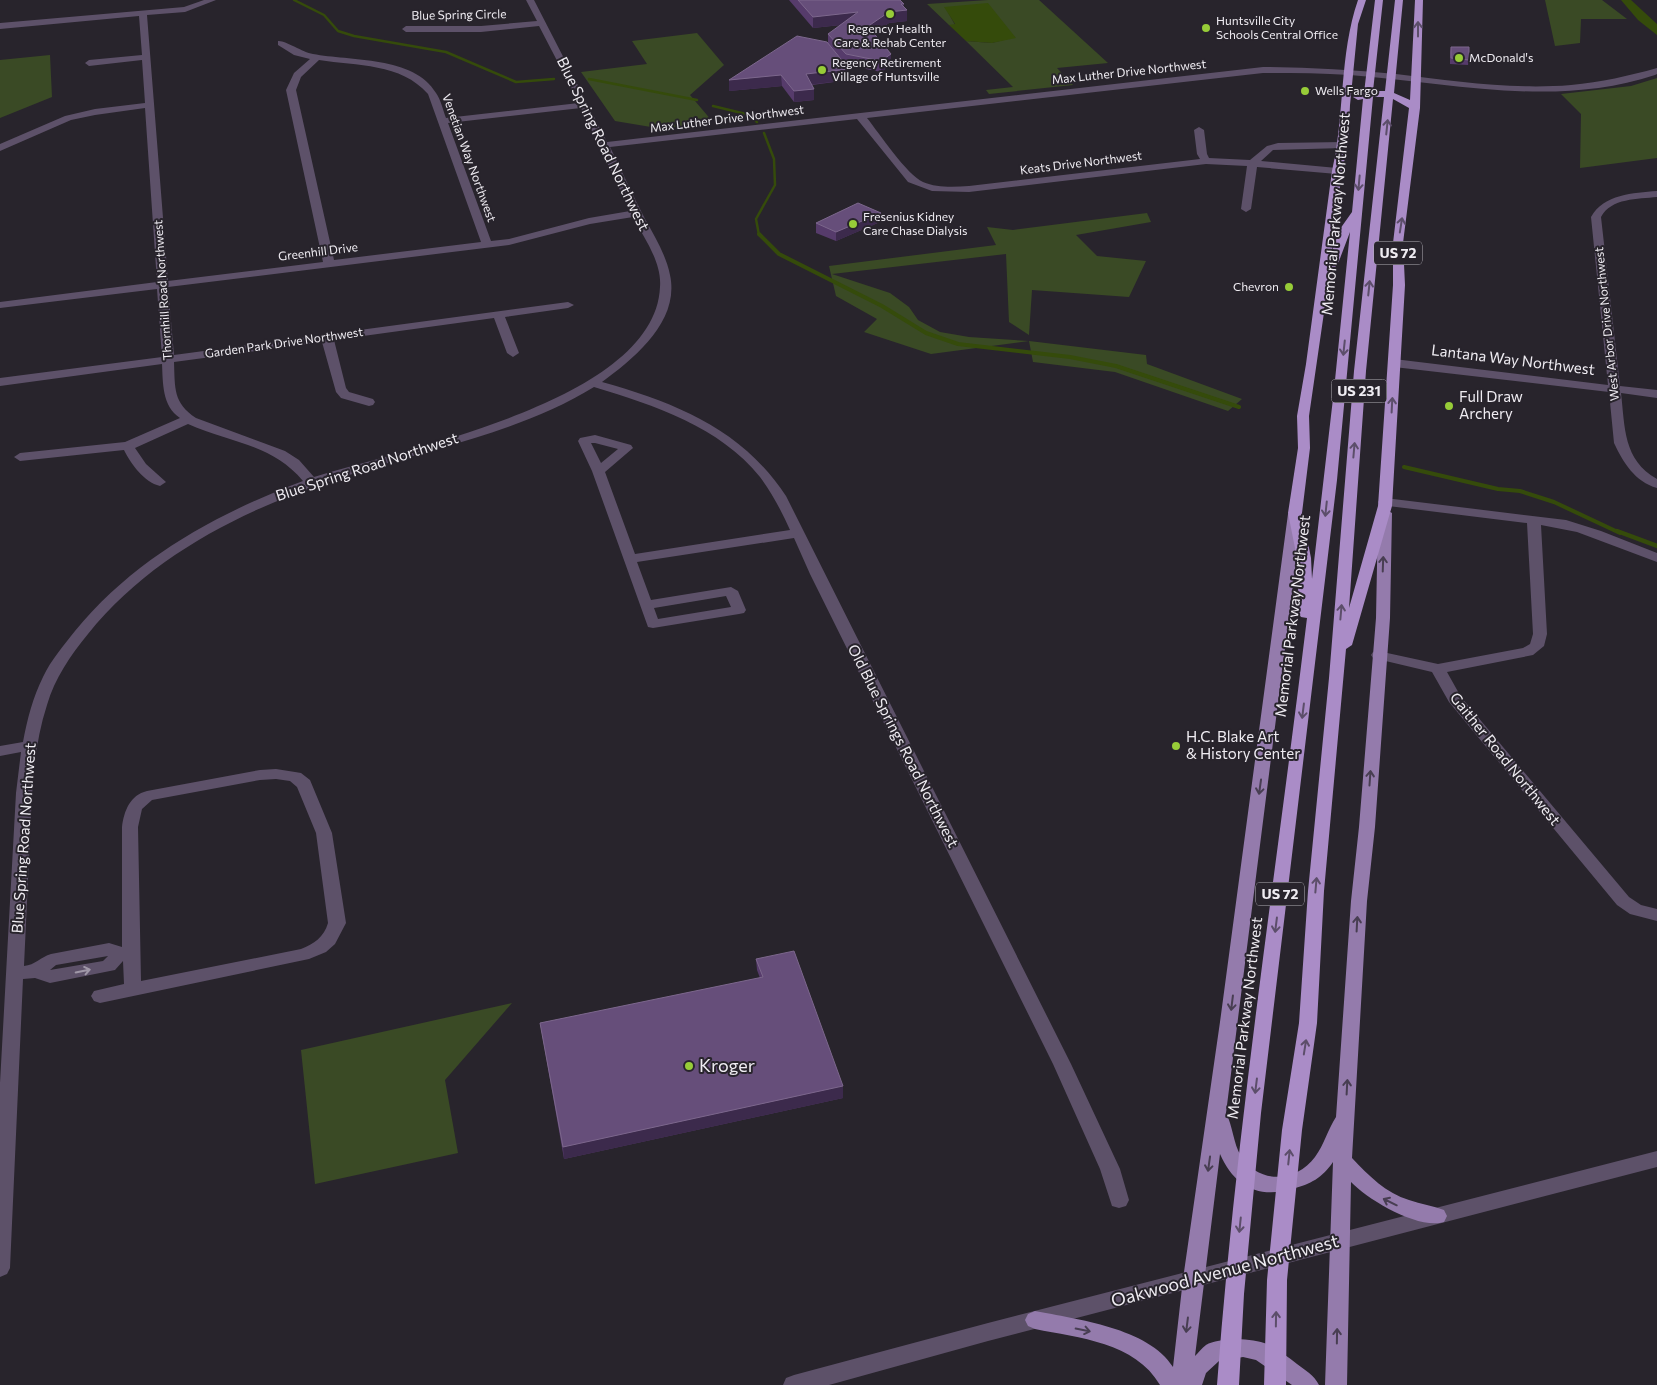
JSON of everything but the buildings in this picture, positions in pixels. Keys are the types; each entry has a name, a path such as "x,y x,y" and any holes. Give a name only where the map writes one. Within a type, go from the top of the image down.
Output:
{"highway":[{"name":"US 72","path":"1309,663 1304,558 1295,513 1304,448 1303,416 1324,279 1337,171 1343,145 1345,102 1354,24 1362,0"},
{"name":"Memorial Parkway Northwest","path":"1228,1385 1234,1287 1251,1125 1309,663 1348,312 1366,100 1379,0"},
{"name":"US 231","path":"1336,678 1360,371 1390,104 1399,0"},
{"name":"US 72","path":"1275,1385 1277,1280 1292,1130 1308,1023 1316,891 1336,678 1385,504 1399,285 1398,243 1415,108 1419,0"},
{"path":"1352,47 1368,57 1379,60 1404,59 1418,52"},
{"path":"1345,102 1361,96 1386,94 1398,97 1415,108"},
{"path":"1324,279 1333,266 1348,223 1357,212"}],"main road":[{"path":"1336,1385 1339,1241 1343,1162 1359,901 1367,827 1378,655 1383,618 1385,504"},
{"path":"1183,1385 1184,1356 1193,1279 1295,513"},
{"path":"1217,1104 1222,1133 1238,1171 1260,1185 1280,1184 1310,1175 1329,1152 1346,1113"},
{"path":"1343,1162 1360,1182 1377,1195 1403,1208 1437,1216"},
{"path":"1035,1320 1106,1335 1136,1347 1151,1357 1168,1375 1172,1385"},
{"path":"1191,1385 1198,1368 1213,1352 1243,1348 1261,1351 1308,1385"}],"street":[{"path":"0,26 185,9 212,0"},
{"name":"Blue Spring Road Northwest","path":"0,1268 28,746 34,720 51,674 89,621 119,590 161,558 218,523 282,494 312,483 535,413 575,394 633,353 653,326 665,298 665,275 604,145 530,0"},
{"name":"Thornhill Road Northwest","path":"143,13 162,285 174,405 188,419 202,426 258,443 282,454 312,483"},
{"name":"Blue Spring Circle","path":"406,29 481,29 542,23"},
{"name":"Venetian Way Northwest","path":"281,43 296,53 394,68 417,77 428,86 487,244"},
{"path":"89,63 146,57"},
{"path":"318,57 298,74 292,83 291,90 329,264"},
{"name":"Max Luther Drive Northwest","path":"604,145 1247,72 1295,69 1510,87 1563,87 1605,84 1657,70"},
{"path":"0,148 68,118 95,112 150,105"},
{"path":"442,121 584,105"},
{"name":"Keats Drive Northwest","path":"860,116 912,180 918,184 938,189 969,189 1206,161 1337,171"},
{"path":"1199,130 1202,154 1206,161"},
{"path":"1246,208 1252,164 1270,148 1278,146 1343,145"},
{"name":"West Arbor Drive Northwest","path":"1657,194 1616,200 1604,206 1596,217 1620,443 1628,460 1640,474 1657,484"},
{"name":"Greenhill Drive","path":"0,305 487,244 526,238 613,216 637,214"},
{"name":"Garden Park Drive Northwest","path":"0,382 568,305"},
{"path":"498,314 513,353"},
{"path":"327,338 340,389 345,395 368,402"},
{"name":"Lantana Way Northwest","path":"1394,364 1657,394"},
{"name":"Old Blue Springs Road Northwest","path":"592,383 628,393 664,407 708,428 738,448 764,475 798,533 1070,1080 1110,1169 1119,1200"},
{"path":"20,457 128,446 188,419"},
{"path":"128,446 131,454 145,472 160,482"},
{"path":"598,471 646,604 654,624 739,610 731,591 646,604"},
{"path":"1385,504 1534,520 1555,520 1657,558"},
{"path":"1378,655 1438,669 1528,652 1537,646 1540,634 1534,520"},
{"path":"630,560 798,533"},
{"name":"Gaither Road Northwest","path":"1438,669 1454,699 1616,894 1636,910 1657,914"},
{"path":"0,751 28,746"},
{"path":"100,996 303,955 315,951 335,932 337,923 324,833 304,784 295,777 276,774 260,775 147,796 138,803 132,811 130,827 125,953 133,989"},
{"path":"16,974 37,970 50,978 109,966 125,953"},
{"name":"Oakwood Avenue Northwest","path":"794,1385 1035,1320 1656,1160"}],"shaded area":[{"path":"988,0 1039,0 1108,63 1057,68 1073,85 989,94 986,90 1013,87 966,41 992,43 1015,37 945,7 955,25 949,25 927,4"},
{"path":"1545,0 1602,0 1627,19 1581,19 1580,43 1555,46"},
{"path":"1621,0 1631,0 1657,24 1657,35 1638,20"},
{"path":"988,3 1016,38 992,43 966,41 949,25 955,24 944,7"},
{"path":"697,33 724,65 690,95 712,121 663,129 615,121 581,72 647,64 632,41"},
{"path":"50,55 52,97 0,118 0,60"},
{"path":"1657,78 1657,158 1580,168 1581,114 1561,94 1631,86"},
{"path":"1147,213 1151,222 1076,235 1097,256 1146,261 1129,297 1032,290 1029,335 1009,322 1006,254 832,274 890,293 909,307 918,320 940,332 969,337 1029,341 931,354 864,332 877,319 836,296 829,266 996,245 987,227 1013,230"},
{"path":"1029,341 1146,355 1147,364 1242,399 1228,411 1115,372 1033,362"},
{"path":"512,1003 445,1080 458,1153 315,1184 301,1050"}],"waterway":[{"path":"294,0 324,15 338,31 354,36 446,52 516,82 554,79"},
{"path":"589,79 697,100"},
{"path":"713,106 750,115 757,122"},
{"path":"759,235 756,219 775,185 774,159 764,133"},
{"path":"759,234 779,254 882,306 926,333 958,344 1070,357 1116,366 1239,407"},
{"path":"1404,467 1498,489 1520,491 1554,502 1620,533"},
{"path":"1617,531 1657,546"}],"place":[{"name":"Regency Health Care & Rehab Center","path":"890,14"},
{"name":"Huntsville City Schools Central Office","path":"1206,28"},
{"name":"McDonald's","path":"1459,58"},
{"name":"Regency Retirement Village of Huntsville","path":"822,70"},
{"name":"Wells Fargo","path":"1305,91"},
{"name":"Fresenius Kidney Care Chase Dialysis","path":"853,224"},
{"name":"Chevron","path":"1289,287"},
{"name":"Full Draw Archery","path":"1449,406"},
{"name":"H.C. Blake Art & History Center","path":"1176,746"},
{"name":"Kroger","path":"689,1066"}]}
